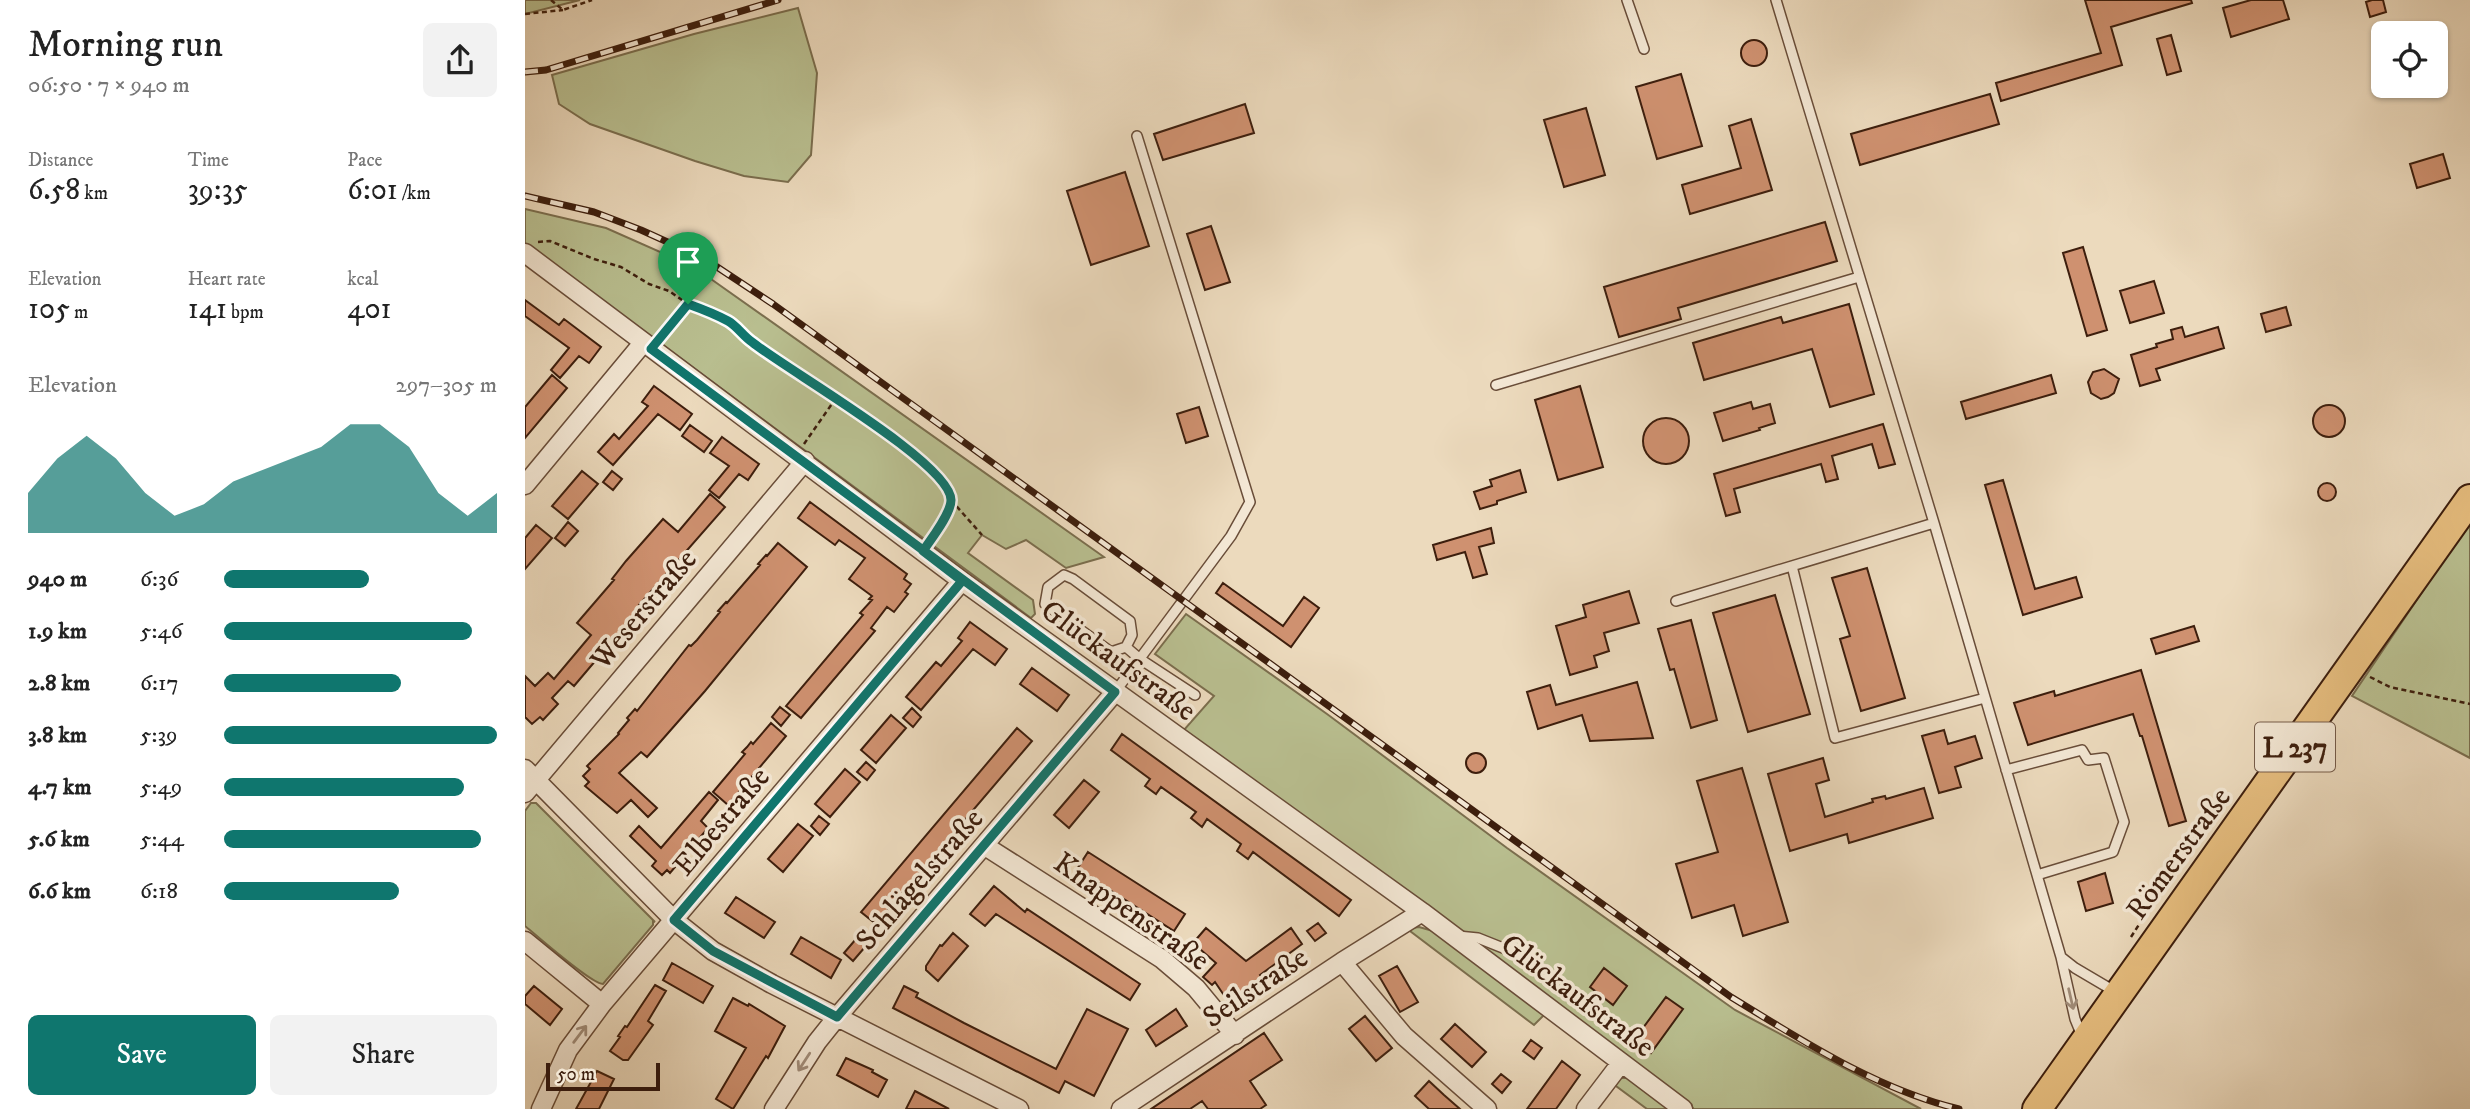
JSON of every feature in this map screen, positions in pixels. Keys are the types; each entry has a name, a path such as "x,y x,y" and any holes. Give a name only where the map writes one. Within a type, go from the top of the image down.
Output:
{"main road":[{"name":"Römerstraße","path":"2037,1109 2470,499"}],"street":[{"name":"Glückaufstraße","path":"528,248 647,346 962,581 1422,912 1683,1109"},
{"path":"525,485 647,346"},
{"name":"Weserstraße","path":"529,781 800,458"},
{"name":"Elbestraße","path":"541,1109 568,1050 602,1004 962,581"},
{"name":"Schlägelstraße","path":"774,1109 817,1042 837,1017 1115,692"},
{"path":"529,781 674,920 713,951 999,1104 1019,1109"},
{"name":"Knappenstraße","path":"985,846 1179,972 1217,1011 1235,1035"},
{"name":"Seilstraße","path":"1121,1109 1422,912"},
{"path":"525,941 602,1004"},
{"path":"1342,962 1404,1036 1487,1109"},
{"path":"1586,1109 1621,1063"}],"lane":[{"path":"1627,0 1644,49"},
{"path":"1776,0 1934,523 2061,957 2075,1019 2084,1041"},
{"path":"1115,692 1231,536 1250,502 1137,136"},
{"path":"1496,385 1859,277"},
{"path":"1676,601 1934,523"},
{"path":"1792,566 1835,738 1985,698"},
{"path":"1063,575 1073,579 1130,621 1132,635 1126,647 1111,652 1045,604 1048,587 1063,575"},
{"path":"1126,647 1195,695"},
{"path":"2006,770 2082,750 2088,760 2104,758 2124,822 2113,852 2037,875"},
{"path":"1453,936 1478,938 1534,960"},
{"path":"2061,957 2118,993"}],"path":[{"path":"551,0 563,9"},
{"path":"525,14 563,9 592,0"},
{"path":"528,248 550,241 621,267 649,285 669,291 688,304 731,323 751,342 836,398 930,466 948,489 951,500 982,535"},
{"path":"647,346 688,304"},
{"path":"800,458 836,398"},
{"path":"923,551 945,518 951,500"},
{"path":"2352,667 2390,687 2470,704"}],"green space":[{"path":"525,0 580,0 525,14"},
{"path":"798,8 817,73 811,155 788,182 744,176 695,161 590,124 559,104 552,75 694,34"},
{"path":"525,209 606,228 694,267 1104,557 1066,568 1026,540 1006,549 982,535 968,553 1033,600 1035,614 1031,618 525,243"},
{"path":"2470,521 2470,758 2352,696"},
{"path":"1186,614 1735,1010 1921,1109 1694,1109 1183,731 1214,696 1155,654"},
{"path":"531,803 536,803 655,922 653,921 653,925 603,984 577,968 525,926 525,811"},
{"path":"1419,927 1433,931 1545,1014 1534,1025 1410,931"},
{"path":"1620,1078 1630,1078 1672,1109 1647,1109 1616,1086 1614,1083"}],"building":[{"path":"2085,0 2191,0 2192,3 2111,27 2122,65 2001,101 1996,83 2101,53"},
{"path":"2251,0 2283,0 2289,19 2231,37 2223,8"},
{"path":"2383,0 2386,12 2370,17 2366,2"},
{"path":"2171,35 2181,71 2167,75 2157,39"},
{"path":"1754,40 1763,44 1767,53 1763,62 1754,66 1745,62 1741,53 1745,44"},
{"path":"1681,74 1702,146 1657,159 1636,87"},
{"path":"1990,94 1999,124 1860,165 1851,134"},
{"path":"1245,104 1254,133 1163,160 1154,134"},
{"path":"1586,108 1605,175 1564,187 1544,120"},
{"path":"1751,119 1772,190 1690,214 1682,185 1741,168 1729,126"},
{"path":"2443,154 2450,178 2417,188 2410,164"},
{"path":"1125,172 1149,246 1091,265 1067,191"},
{"path":"1825,222 1837,261 1678,308 1681,319 1619,337 1604,287"},
{"path":"1211,226 1230,282 1205,290 1187,234"},
{"path":"2083,247 2107,330 2087,336 2063,253"},
{"path":"2154,281 2164,313 2130,323 2120,291"},
{"path":"525,300 559,325 564,319 601,347 589,363 579,356 560,378 551,370 569,348 525,316"},
{"path":"1849,304 1874,394 1830,407 1812,349 1704,380 1693,343 1781,317 1783,323"},
{"path":"2286,307 2291,325 2266,332 2261,314"},
{"path":"2182,327 2185,337 2218,327 2224,348 2156,369 2160,380 2140,386 2131,355 2173,339 2171,330"},
{"path":"2104,369 2119,379 2114,393 2101,399 2091,393 2088,382 2093,372"},
{"path":"552,375 567,388 525,438 525,407"},
{"path":"2051,375 2056,393 1966,419 1961,402"},
{"path":"654,386 692,414 680,430 658,414 613,465 598,452 614,434 619,439 648,406 642,402"},
{"path":"1580,386 1603,467 1558,480 1535,400"},
{"path":"1751,402 1753,409 1770,404 1775,423 1723,441 1714,413"},
{"path":"2329,405 2340,410 2345,421 2340,432 2329,437 2318,432 2313,421 2318,410"},
{"path":"1199,407 1208,436 1186,443 1177,414"},
{"path":"1666,418 1682,425 1689,441 1682,457 1666,464 1650,457 1643,441 1650,425"},
{"path":"1883,424 1895,464 1879,468 1872,444 1832,456 1838,479 1826,482 1821,464 1734,489 1740,512 1726,516 1714,474"},
{"path":"690,425 712,441 704,452 682,436"},
{"path":"722,437 759,464 748,480 739,474 719,498 709,490 729,466 710,453"},
{"path":"1520,470 1526,492 1480,509 1474,492 1492,486 1490,480"},
{"path":"582,471 598,484 568,519 552,506"},
{"path":"612,471 622,479 613,490 603,482"},
{"path":"2003,480 2035,589 2076,577 2082,597 2023,615 1985,485"},
{"path":"2327,483 2333,486 2336,492 2333,498 2327,501 2321,498 2318,492 2321,486"},
{"path":"710,494 725,507 639,605 641,607 574,686 568,681 552,698 558,704 543,720 540,717 532,724 525,717 525,676 535,686 548,673 554,679 591,635 577,623 614,580 612,579 626,561 663,519 678,532"},
{"path":"810,502 907,574 904,579 911,584 905,592 908,594 894,612 887,607 871,628 875,631 801,718 786,706 863,615 860,613 872,600 869,599 872,596 849,579 865,558 839,540 835,545 798,518"},
{"path":"568,522 578,531 565,546 555,538"},
{"path":"536,525 552,538 525,569 525,538"},
{"path":"1491,528 1494,543 1479,547 1487,574 1473,578 1465,552 1437,560 1433,545"},
{"path":"778,543 807,567 647,757 641,752 619,773 657,808 648,817 631,800 617,813 585,786 589,782 583,776 590,769 587,766 619,734 629,720 627,718 635,709 637,711 689,645 697,640 720,612 718,611"},
{"path":"1867,568 1905,698 1861,711 1840,639 1850,636 1832,578"},
{"path":"1223,583 1283,626 1304,597 1319,608 1291,647 1216,593"},
{"path":"1629,591 1639,623 1604,633 1609,651 1594,656 1597,667 1570,675 1556,626 1586,617 1583,605"},
{"path":"1775,595 1810,714 1748,732 1713,613"},
{"path":"1691,620 1717,720 1691,728 1674,669 1670,670 1658,629"},
{"path":"970,622 1007,649 995,665 973,649 921,710 906,697 936,662 941,666 962,641 958,638"},
{"path":"2194,626 2199,641 2156,654 2151,639"},
{"path":"1032,668 1069,695 1057,711 1020,684"},
{"path":"2141,670 2186,821 2169,826 2133,714 2028,745 2014,703 2054,691 2055,696"},
{"path":"1637,682 1653,738 1590,741 1582,715 1538,729 1527,692 1550,685 1556,705"},
{"path":"780,707 790,715 781,726 772,717"},
{"path":"912,708 921,717 913,727 903,718"},
{"path":"891,715 906,728 876,763 861,750"},
{"path":"771,723 786,736 728,805 713,792 745,754 742,752 751,742 753,744"},
{"path":"1017,728 1032,741 876,924 861,912"},
{"path":"1944,730 1948,744 1975,736 1982,758 1955,767 1961,787 1939,793 1922,736"},
{"path":"1122,734 1351,900 1339,916 1253,852 1248,859 1237,851 1241,844 1207,819 1202,827 1191,818 1196,812 1161,787 1156,794 1145,786 1150,779 1111,750"},
{"path":"1476,753 1483,756 1486,763 1483,770 1476,773 1469,770 1466,763 1469,756"},
{"path":"1823,758 1829,780 1816,784 1825,817 1873,802 1872,799 1885,796 1886,799 1924,788 1933,818 1849,843 1847,834 1790,851 1768,774"},
{"path":"866,762 875,770 867,780 857,772"},
{"path":"1742,768 1788,922 1743,936 1734,905 1692,918 1676,864 1718,852 1697,781"},
{"path":"845,769 860,782 830,817 815,804"},
{"path":"1084,780 1099,792 1069,828 1054,815"},
{"path":"709,792 718,800 701,821 708,828 670,873 667,870 662,875 652,866 656,861 630,836 639,826 661,848"},
{"path":"819,816 829,824 820,835 811,826"},
{"path":"798,824 813,836 783,872 768,859"},
{"path":"1088,852 1185,914 1174,931 1077,869"},
{"path":"2105,873 2113,903 2086,911 2078,882"},
{"path":"994,886 1025,912 1027,909 1140,984 1130,1000 996,914 985,926 970,914"},
{"path":"736,897 775,922 764,938 725,913"},
{"path":"1318,923 1326,933 1315,941 1307,931"},
{"path":"1206,928 1246,961 1291,928 1302,944 1260,975 1263,980 1252,987 1254,991 1243,999 1246,1003 1234,1010 1215,982 1212,985 1203,977 1216,963 1193,943"},
{"path":"862,932 871,940 853,961 844,953"},
{"path":"953,933 968,946 938,981 926,970 926,966 940,945"},
{"path":"801,937 841,960 831,978 791,954"},
{"path":"672,963 713,986 703,1003 663,980"},
{"path":"1397,966 1418,1002 1400,1012 1379,976"},
{"path":"1604,968 1627,986 1613,1005 1590,987"},
{"path":"655,985 666,991 648,1021 653,1025 628,1060 623,1060 610,1051"},
{"path":"534,986 562,1009 550,1025 525,1004 525,996"},
{"path":"904,986 918,993 916,997 1056,1069 1087,1009 1128,1029 1094,1096 1065,1081 1059,1093 893,1008"},
{"path":"1666,997 1683,1009 1651,1053 1634,1040"},
{"path":"733,998 748,1006 749,1004 785,1026 768,1058 766,1056 733,1109 716,1099 746,1048 715,1031"},
{"path":"1176,1009 1187,1026 1156,1046 1146,1030"},
{"path":"1365,1016 1392,1048 1376,1061 1349,1029"},
{"path":"1455,1024 1486,1052 1472,1067 1441,1039"},
{"path":"1264,1033 1282,1060 1250,1081 1266,1105 1260,1109 1208,1109 1202,1101 1190,1109 1151,1109"},
{"path":"1531,1040 1542,1048 1534,1059 1523,1051"},
{"path":"846,1058 873,1070 872,1072 887,1080 878,1097 837,1075"},
{"path":"1562,1061 1580,1075 1556,1109 1527,1109"},
{"path":"597,1071 614,1079 599,1109 576,1109"},
{"path":"1501,1074 1511,1082 1502,1093 1492,1084"},
{"path":"1429,1081 1460,1109 1429,1109 1415,1096"},
{"path":"915,1091 949,1109 906,1109"}],"railway":[{"path":"525,72 546,70 778,0"},
{"path":"525,196 594,212 705,259 773,304 1731,997 1813,1047 1869,1076 1898,1089 1959,1109"}],"route":[{"path":"688,304 651,349 962,581 1115,692 837,1017 713,951 674,920 962,581 923,551 945,518 951,500 948,489 930,466 836,398 751,342 731,323 688,304"}]}
